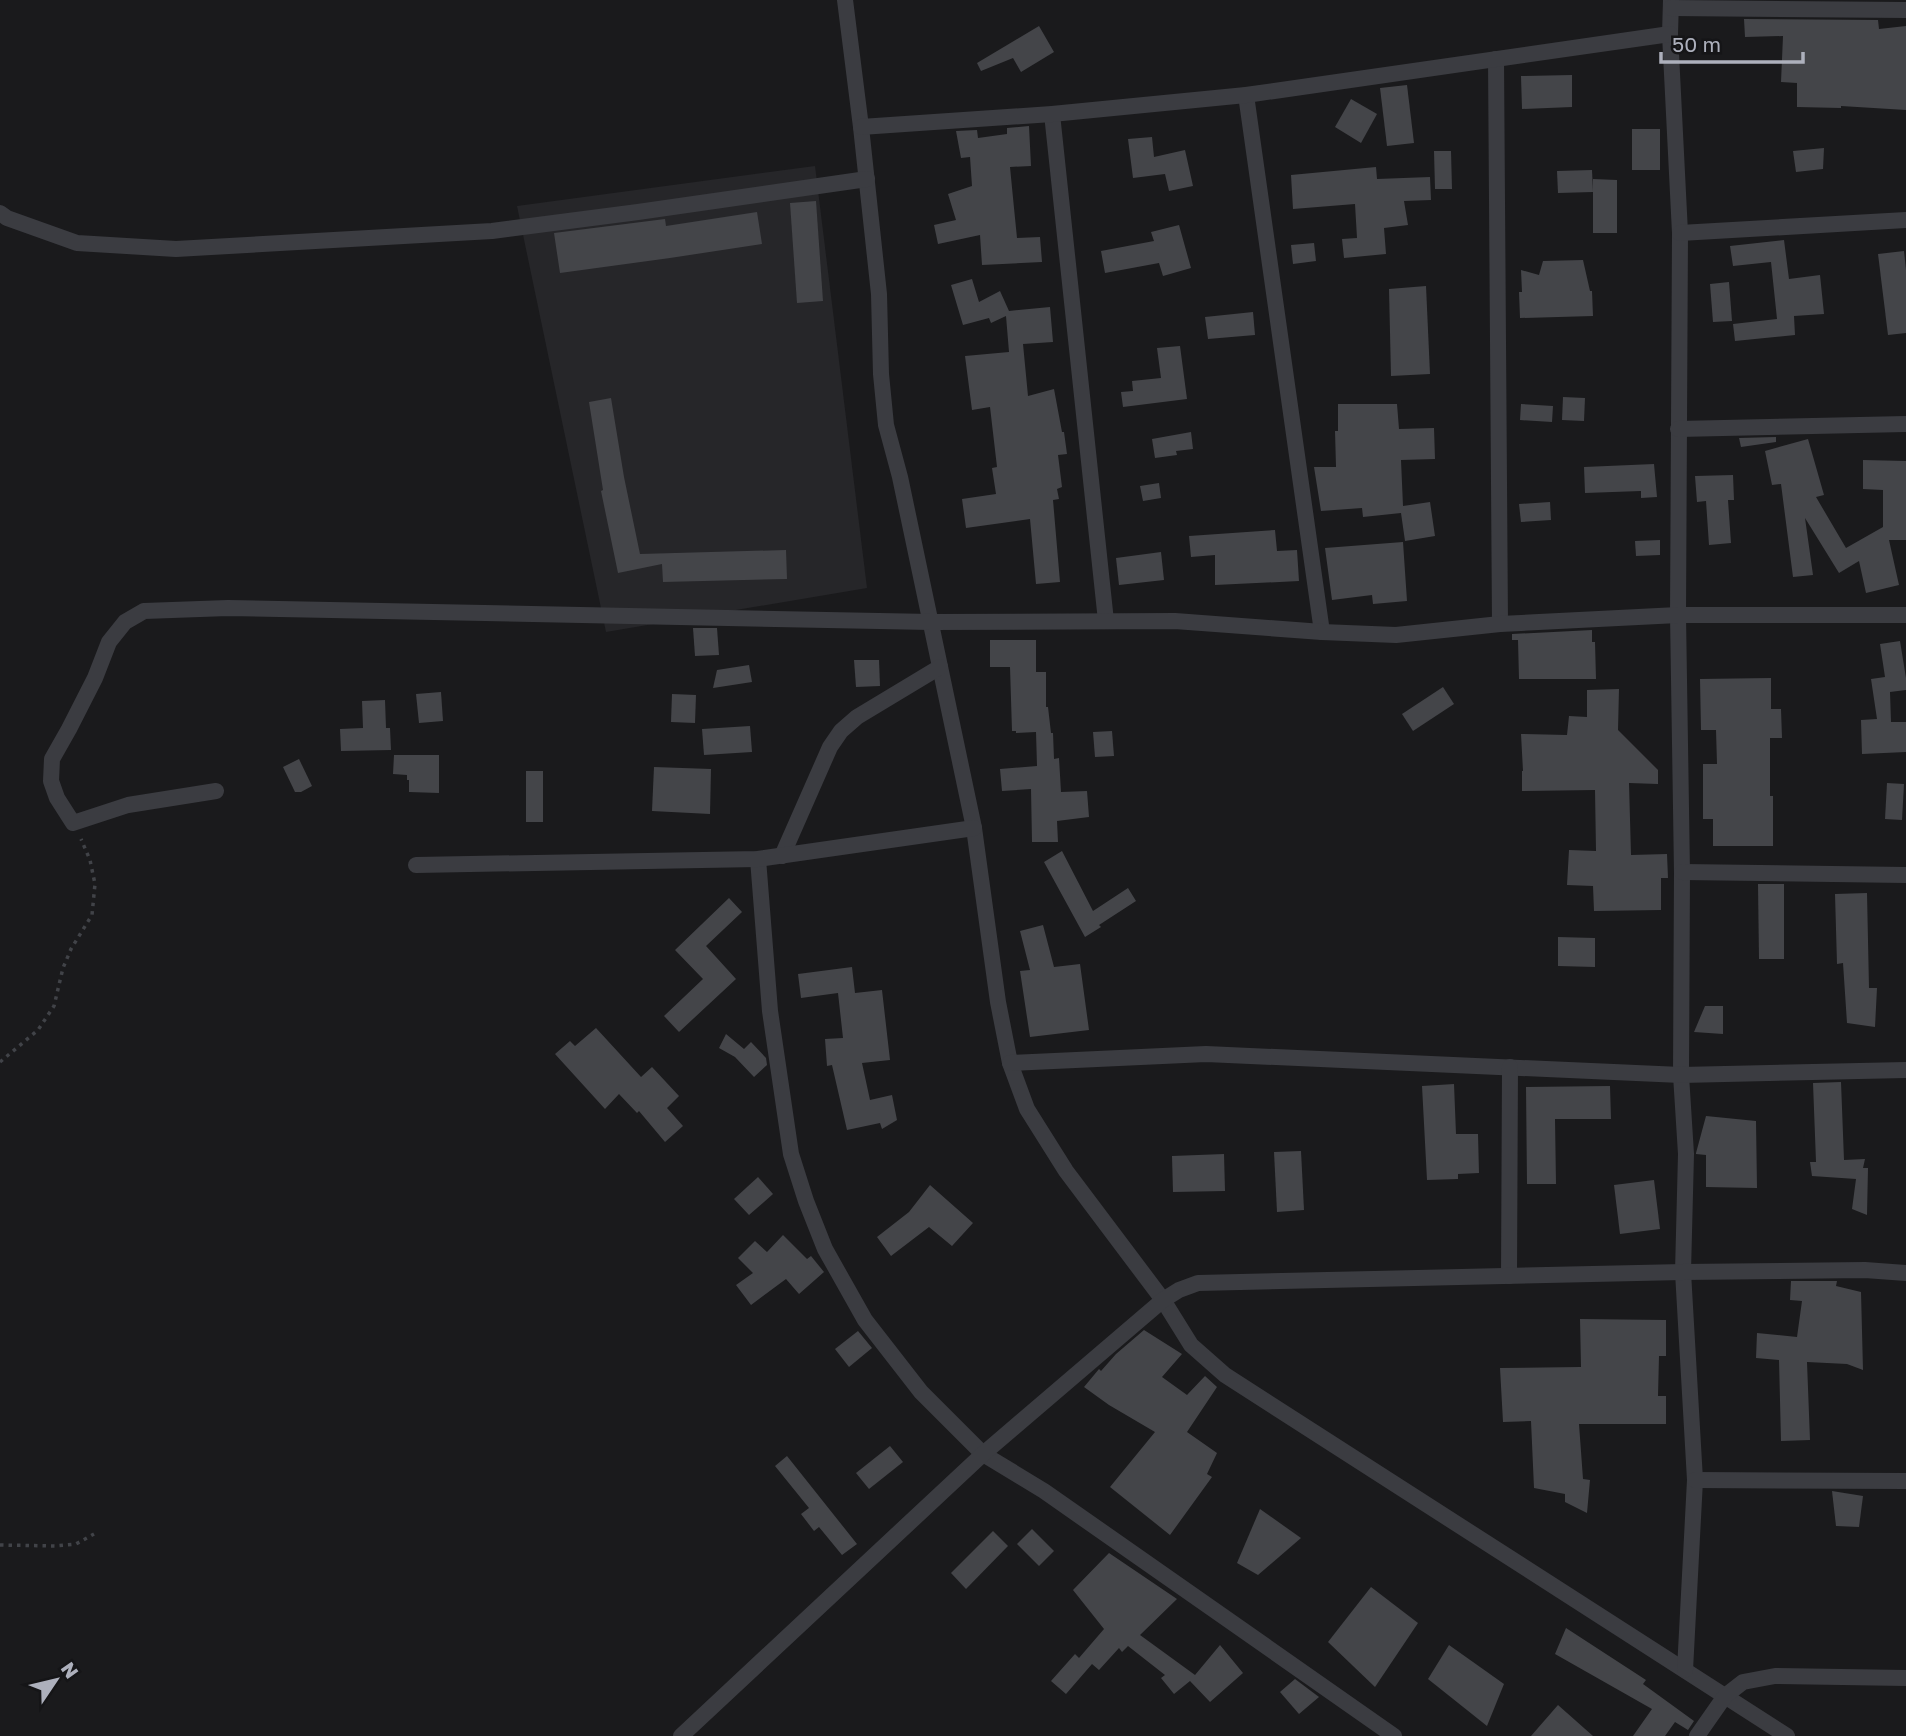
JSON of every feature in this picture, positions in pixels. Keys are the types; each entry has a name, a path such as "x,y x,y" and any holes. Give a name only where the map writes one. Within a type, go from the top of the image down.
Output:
{"street":[{"path":"845,0 879,294 881,374 886,425 900,477 974,828 998,1002 1010,1063 1027,1108 1060,1161 1163,1300 1191,1345 1225,1375 1787,1736"},
{"path":"1685,1670 1695,1479 1683,1272 1686,1154 1681,1075 1682,873 1678,615 1680,233 1670,34 1671,4 1906,10"},
{"path":"861,127 1052,114 1246,95 1670,34"},
{"path":"1496,59 1500,624"},
{"path":"1246,95 1322,632"},
{"path":"1052,114 1106,621"},
{"path":"0,214 77,243 176,249 492,231 867,179"},
{"path":"1680,233 1906,220"},
{"path":"1678,429 1906,424"},
{"path":"216,791 128,805 73,823 57,798 51,781 52,760 90,688 109,642 125,622 144,611 242,609 930,622 1175,621 1396,635 1500,624 1678,615 1906,615"},
{"path":"782,856 830,747 841,731 858,717 940,667"},
{"path":"416,865 758,859 974,828"},
{"path":"758,859 770,1011 791,1154 825,1248 865,1320 921,1392 983,1454 1044,1491 1394,1736"},
{"path":"1682,873 1906,875"},
{"path":"1010,1063 1206,1054 1681,1075 1906,1070"},
{"path":"1509,1276 1510,1066"},
{"path":"681,1736 983,1454 1163,1300 1198,1283 1683,1272 1865,1270 1906,1273"},
{"path":"1695,1479 1906,1480"},
{"path":"1698,1736 1725,1696 1743,1682 1775,1676 1906,1678"}],"path":[{"path":"0,1062 38,1030 54,1006 63,968 71,949 92,915 95,884 90,860 73,823"},
{"path":"0,1545 76,1544 94,1534"}],"shaded area":[{"path":"815,166 867,588 606,632 517,206"}],"building":[{"path":"1744,19 1878,20 1879,29 1906,26 1906,110 1841,106 1797,107 1797,83 1781,82 1783,36 1745,37"},
{"path":"1039,26 1054,52 1021,72 1013,58 981,71 977,63"},
{"path":"1572,75 1572,107 1522,109 1521,76"},
{"path":"1407,85 1414,143 1387,146 1380,88"},
{"path":"1351,99 1377,114 1361,143 1335,127"},
{"path":"1029,126 1031,166 1010,167 1017,238 1040,237 1042,262 982,265 980,235 938,244 934,225 956,220 948,194 972,186 970,157 961,158 956,131 977,130 978,138 1007,134 1007,128"},
{"path":"1632,129 1660,129 1660,170 1632,170"},
{"path":"1152,137 1154,157 1185,150 1193,186 1169,191 1165,174 1133,178 1128,139"},
{"path":"1824,148 1823,169 1796,172 1793,151"},
{"path":"1434,151 1451,151 1452,189 1435,189"},
{"path":"1376,167 1377,179 1430,177 1431,200 1404,201 1408,225 1384,228 1386,254 1344,258 1342,239 1357,238 1355,204 1293,209 1291,175"},
{"path":"1592,170 1593,192 1558,193 1557,171"},
{"path":"1593,179 1617,180 1617,233 1593,233"},
{"path":"816,201 823,301 797,303 790,203"},
{"path":"757,212 762,244 560,273 554,233 665,219 666,226"},
{"path":"1179,225 1191,268 1163,276 1159,263 1105,273 1101,251 1154,241 1151,232"},
{"path":"1784,240 1789,279 1820,275 1824,314 1794,316 1795,335 1735,341 1733,324 1777,319 1771,262 1733,266 1730,246"},
{"path":"1314,243 1316,261 1293,264 1291,245"},
{"path":"1904,251 1906,333 1888,335 1878,254"},
{"path":"1583,260 1592,291 1593,316 1520,318 1521,270 1539,275 1543,261"},
{"path":"972,279 979,302 1000,291 1009,311 1050,307 1053,342 1023,344 1028,396 1054,389 1064,432 1067,454 1058,455 1062,487 1057,489 1059,499 1053,500 1060,582 1036,584 1030,519 966,528 962,499 996,494 992,468 997,467 990,407 972,410 965,356 1009,352 1006,316 991,323 989,318 963,325 951,285"},
{"path":"1729,282 1732,321 1713,322 1710,284"},
{"path":"1426,286 1430,374 1391,376 1389,289"},
{"path":"1253,312 1255,335 1208,339 1205,317"},
{"path":"1180,346 1187,399 1123,407 1121,392 1133,391 1132,381 1161,378 1157,348"},
{"path":"1563,397 1585,398 1584,421 1562,420"},
{"path":"611,398 640,554 786,550 787,579 663,582 662,564 618,573 601,491 603,490 589,402"},
{"path":"1338,404 1397,404 1399,429 1434,428 1435,459 1401,460 1403,506 1430,502 1435,536 1405,541 1401,513 1363,517 1362,508 1321,511 1314,467 1336,467 1335,431 1338,431"},
{"path":"1521,404 1553,406 1552,422 1520,420"},
{"path":"1191,432 1193,449 1176,451 1177,455 1155,458 1152,439"},
{"path":"1776,437 1776,442 1741,447 1739,438"},
{"path":"1808,439 1824,495 1816,497 1846,548 1883,527 1883,490 1863,489 1863,460 1906,461 1906,540 1889,540 1899,585 1866,593 1859,561 1839,573 1805,518 1813,575 1793,577 1781,484 1772,485 1765,451"},
{"path":"1654,464 1657,497 1641,498 1641,491 1585,493 1584,467"},
{"path":"1733,475 1734,500 1728,500 1731,543 1709,545 1706,501 1697,502 1695,476"},
{"path":"1159,483 1161,498 1143,501 1140,486"},
{"path":"1550,502 1551,520 1521,522 1519,504"},
{"path":"1275,530 1277,551 1297,550 1299,581 1215,585 1215,555 1191,557 1189,536"},
{"path":"1660,540 1660,555 1636,556 1635,541"},
{"path":"1403,542 1407,601 1373,604 1372,595 1332,600 1325,548"},
{"path":"1161,552 1164,580 1119,585 1116,558"},
{"path":"693,628 717,628 719,655 695,656"},
{"path":"1592,630 1596,679 1519,679 1518,640 1512,640 1512,634"},
{"path":"990,640 1036,640 1036,672 1046,672 1046,707 1053,733 1054,759 1059,758 1061,792 1087,791 1089,817 1057,821 1058,842 1032,842 1031,789 1002,791 1000,769 1037,766 1036,732 1012,731 1010,667 990,667"},
{"path":"1900,641 1906,690 1890,692 1891,722 1906,722 1906,752 1862,754 1861,720 1877,719 1871,679 1885,677 1880,644"},
{"path":"854,660 879,660 880,686 856,687"},
{"path":"749,665 752,682 713,688 717,670"},
{"path":"1771,678 1771,709 1781,709 1782,738 1770,738 1773,846 1713,846 1713,819 1703,819 1703,764 1717,764 1716,730 1701,730 1700,679"},
{"path":"1443,687 1454,704 1413,731 1402,714"},
{"path":"1619,689 1618,730 1658,770 1658,784 1629,783 1631,855 1667,854 1668,878 1661,878 1661,910 1594,911 1593,886 1567,885 1569,850 1596,851 1595,790 1522,791 1521,734 1567,735 1569,716 1587,717 1587,690"},
{"path":"441,692 443,721 419,723 416,694"},
{"path":"672,694 696,695 695,723 671,722"},
{"path":"385,700 386,728 390,728 391,750 341,751 340,729 363,728 362,701"},
{"path":"750,726 752,752 704,755 702,729"},
{"path":"1112,731 1114,756 1095,757 1093,732"},
{"path":"394,755 439,755 439,793 409,792 407,775 393,774"},
{"path":"299,759 312,786 295,792 283,767"},
{"path":"654,767 711,769 710,814 652,811"},
{"path":"526,771 543,771 543,822 526,822"},
{"path":"1887,783 1904,784 1902,820 1885,819"},
{"path":"1062,851 1093,911 1128,888 1136,901 1085,937 1044,862"},
{"path":"1758,884 1784,884 1784,959 1759,959"},
{"path":"1867,893 1869,988 1877,988 1875,1027 1847,1023 1843,963 1837,964 1835,894"},
{"path":"729,898 742,912 706,946 736,979 679,1032 664,1016 703,979 675,950"},
{"path":"1043,925 1054,967 1080,964 1089,1030 1030,1037 1020,971 1030,970 1020,931"},
{"path":"1558,937 1595,938 1595,967 1558,966"},
{"path":"852,967 855,993 882,990 890,1060 862,1063 870,1100 892,1095 897,1120 882,1129 880,1123 847,1130 832,1065 827,1066 825,1039 843,1038 838,993 801,998 798,974"},
{"path":"1705,1006 1723,1006 1723,1034 1694,1032"},
{"path":"596,1028 641,1077 652,1067 679,1096 667,1108 683,1126 665,1142 639,1111 637,1113 619,1094 605,1109 555,1054 570,1041 575,1046"},
{"path":"726,1034 744,1049 751,1042 766,1058 767,1065 754,1077 735,1057 719,1048"},
{"path":"1841,1082 1844,1160 1865,1159 1863,1168 1868,1168 1867,1215 1852,1209 1856,1179 1812,1176 1810,1162 1816,1162 1813,1083"},
{"path":"1454,1084 1456,1134 1478,1134 1479,1173 1458,1174 1458,1179 1427,1180 1422,1086"},
{"path":"1610,1086 1611,1119 1555,1119 1556,1184 1527,1184 1526,1087"},
{"path":"1706,1116 1756,1121 1757,1188 1706,1187 1706,1155 1696,1153"},
{"path":"1301,1151 1304,1210 1277,1212 1274,1152"},
{"path":"1224,1154 1225,1191 1173,1192 1172,1156"},
{"path":"758,1177 773,1194 749,1215 734,1199"},
{"path":"1654,1180 1660,1229 1620,1234 1614,1185"},
{"path":"930,1185 973,1223 952,1246 929,1227 891,1256 877,1237 909,1212"},
{"path":"783,1235 807,1259 811,1256 824,1272 799,1294 786,1279 751,1305 736,1285 753,1273 738,1258 755,1241 767,1252"},
{"path":"1791,1281 1837,1281 1836,1286 1861,1292 1863,1370 1847,1364 1807,1362 1810,1440 1781,1441 1779,1360 1756,1358 1757,1333 1797,1337 1802,1301 1790,1300"},
{"path":"1580,1319 1666,1320 1666,1356 1659,1356 1658,1396 1666,1396 1666,1424 1579,1424 1583,1479 1590,1480 1587,1513 1565,1502 1565,1494 1534,1488 1531,1421 1503,1422 1500,1368 1581,1367"},
{"path":"1144,1330 1182,1354 1162,1377 1187,1395 1205,1376 1217,1387 1187,1432 1217,1453 1207,1474 1212,1477 1170,1535 1110,1487 1155,1432 1084,1387 1099,1369 1101,1371"},
{"path":"858,1331 872,1348 849,1367 835,1349"},
{"path":"890,1446 903,1462 869,1489 856,1473"},
{"path":"787,1456 857,1544 842,1555 819,1527 814,1531 801,1514 809,1508 775,1466"},
{"path":"1832,1491 1863,1496 1859,1527 1836,1526"},
{"path":"1260,1509 1301,1538 1258,1575 1237,1563"},
{"path":"1032,1529 1054,1551 1039,1566 1017,1544"},
{"path":"993,1531 1008,1546 966,1589 951,1573"},
{"path":"1109,1553 1177,1599 1140,1635 1195,1675 1220,1645 1243,1673 1210,1702 1190,1681 1174,1694 1161,1678 1165,1675 1128,1646 1122,1652 1119,1648 1099,1670 1092,1664 1066,1694 1051,1681 1075,1654 1079,1658 1104,1629 1073,1590"},
{"path":"1371,1587 1418,1623 1375,1687 1328,1642"},
{"path":"1566,1628 1646,1680 1643,1684 1694,1721 1688,1730 1675,1722 1665,1736 1633,1736 1652,1709 1555,1654"},
{"path":"1449,1645 1504,1684 1487,1726 1428,1679"},
{"path":"1295,1679 1319,1697 1299,1714 1280,1692"},
{"path":"1558,1705 1593,1736 1531,1736"}]}
